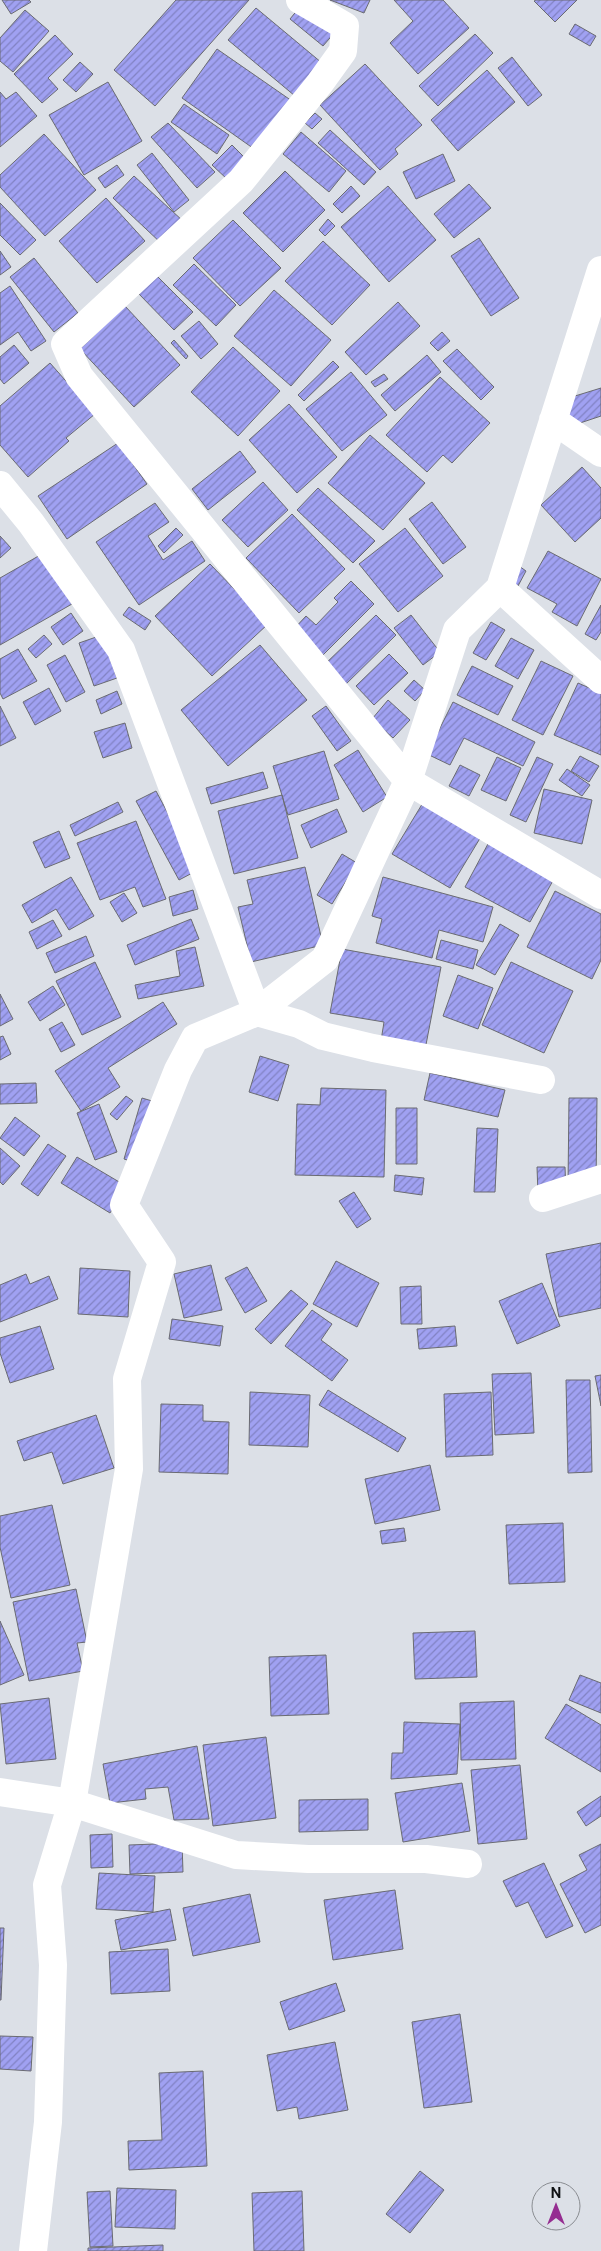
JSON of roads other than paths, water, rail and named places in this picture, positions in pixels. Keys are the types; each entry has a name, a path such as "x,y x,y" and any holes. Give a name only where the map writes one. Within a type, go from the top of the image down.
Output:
{"street":[{"path":"300,0 345,26 343,51 320,83 241,181 65,344 79,376 408,781 601,894"},
{"path":"33,2251 49,2113 53,1965 46,1885 72,1803 129,1470 127,1379 162,1262 124,1205 178,1070 195,1038 257,1012 325,959 408,781 457,630 500,588 601,270"},
{"path":"553,420 601,453"},
{"path":"0,485 31,523 121,650 257,1012"},
{"path":"500,588 601,680"},
{"path":"257,1012 300,1024 323,1036 373,1048 541,1080"},
{"path":"543,1198 601,1180"},
{"path":"0,1792 72,1803 236,1855 308,1859 426,1859 468,1864"}]}
